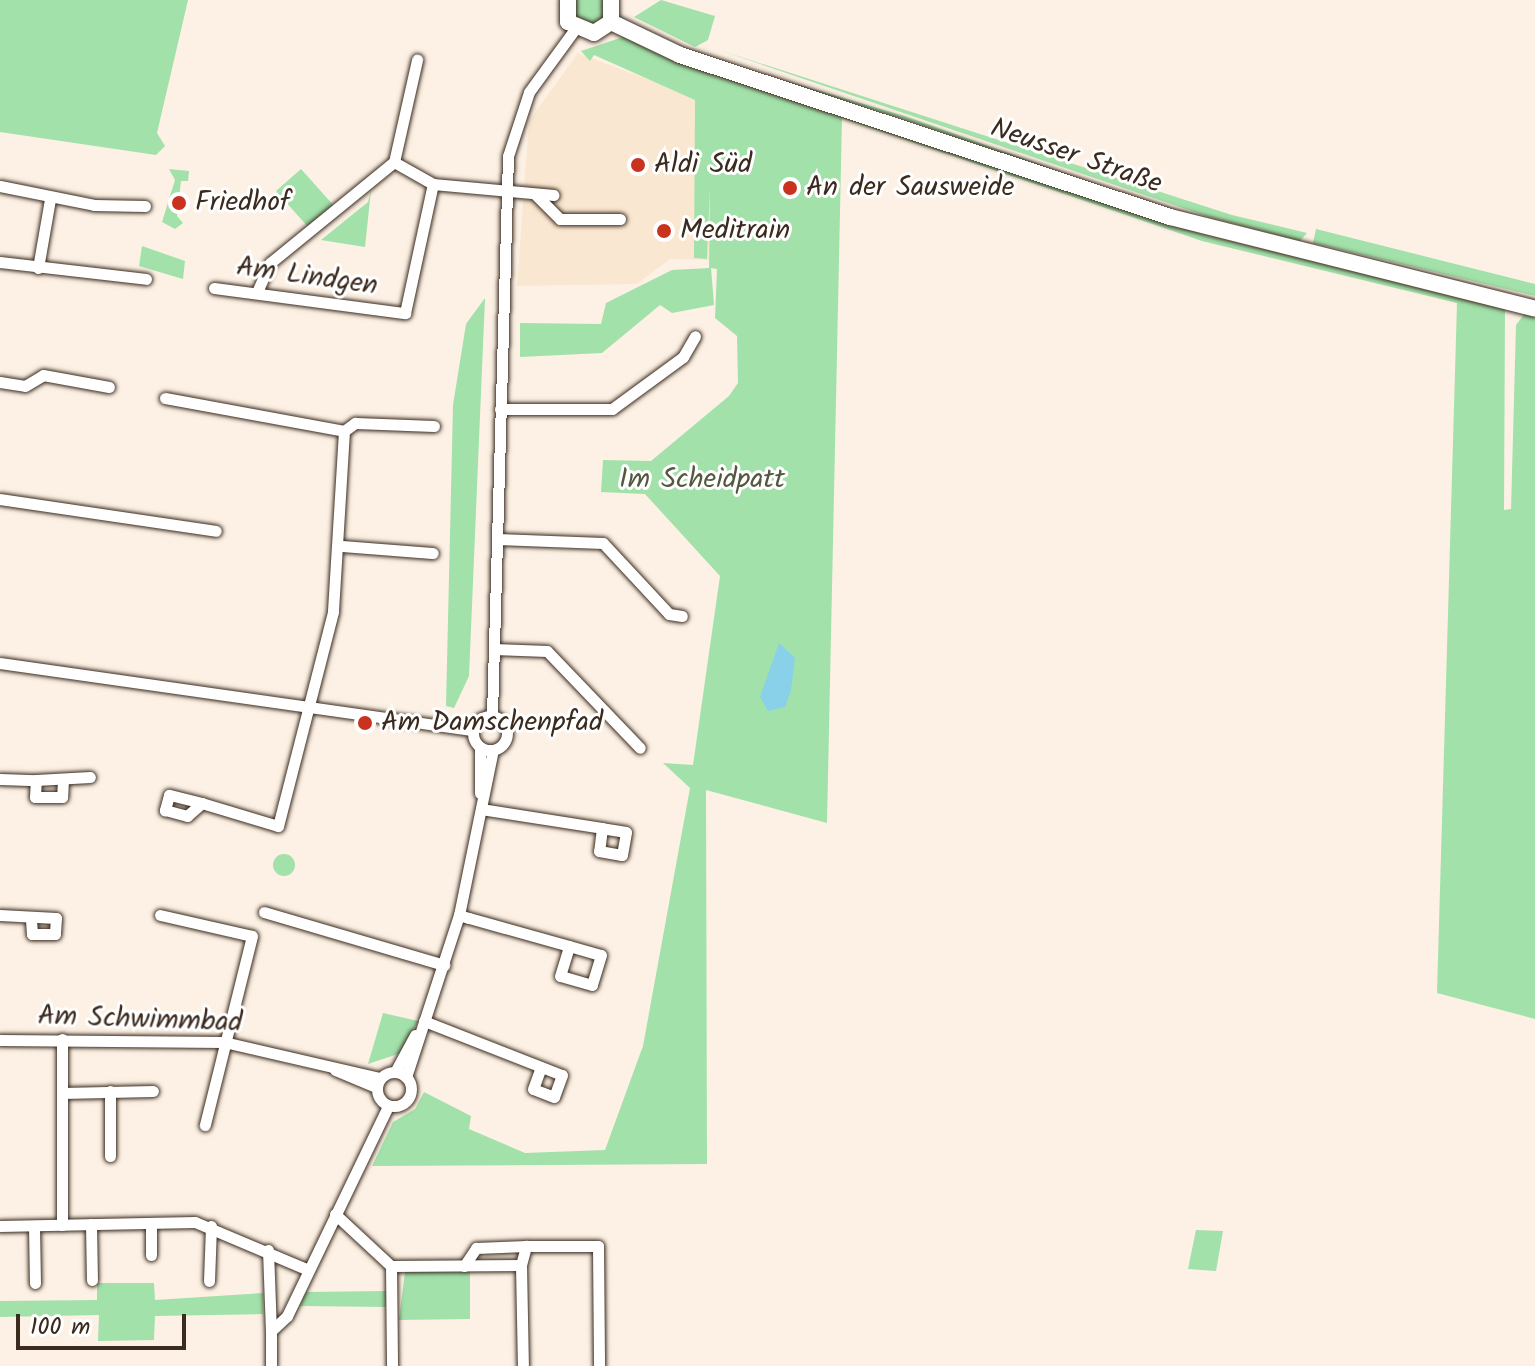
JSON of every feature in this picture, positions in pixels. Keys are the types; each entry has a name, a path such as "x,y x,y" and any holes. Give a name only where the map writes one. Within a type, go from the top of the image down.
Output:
{"main road":[{"path":"568,0 575,29 594,33 611,22 611,0"},
{"name":"Neusser Straße","path":"611,22 680,55 1170,217 1535,309"}],"street":[{"path":"487,748 507,730 492,715 505,194 519,112 575,29"},
{"path":"257,292 270,263 394,162 417,60"},
{"path":"394,162 433,184 505,194 554,195"},
{"name":"Am Lindgen","path":"214,288 405,313 433,184"},
{"path":"0,186 50,199 145,206"},
{"path":"536,195 560,219 620,219"},
{"path":"38,268 50,199"},
{"path":"0,262 146,279"},
{"path":"500,409 612,409 683,357 695,336"},
{"path":"0,382 25,386 43,375 109,387"},
{"path":"165,398 344,431 355,423 434,426"},
{"path":"202,803 278,826 311,707 341,546 344,431"},
{"path":"0,499 216,531"},
{"path":"497,539 603,543 669,614 682,616"},
{"path":"341,546 433,553"},
{"path":"494,649 547,651 640,748"},
{"path":"0,663 473,730 487,748 482,805 459,915 424,1021 400,1074 378,1083 388,1106"},
{"path":"473,730 492,715"},
{"path":"0,779 90,777"},
{"path":"482,805 602,828"},
{"path":"264,912 444,965"},
{"path":"0,915 31,918"},
{"path":"160,915 252,936 205,1125"},
{"path":"459,915 569,946"},
{"path":"424,1021 541,1067"},
{"path":"62,1039 62,1225"},
{"name":"Am Schwimmbad","path":"0,1040 224,1042 324,1063 378,1083"},
{"path":"271,1331 287,1316 306,1269 388,1106 409,1098 400,1074"},
{"path":"110,1091 110,1156"},
{"path":"62,1093 153,1091"},
{"path":"335,1214 391,1266 521,1265"},
{"path":"0,1226 151,1223 211,1226 306,1269"},
{"path":"151,1223 151,1255"},
{"path":"91,1224 92,1280"},
{"path":"34,1226 35,1283"},
{"path":"209,1281 211,1226"},
{"path":"523,1366 521,1265 526,1246"},
{"path":"464,1266 476,1248 598,1246 599,1366"},
{"path":"268,1250 271,1366"},
{"path":"391,1266 392,1366"}],"shaded area":[{"path":"578,53 713,104 709,260 670,259 637,284 517,286 529,121"}],"green space":[{"path":"0,0 188,0 157,133 165,146 156,155 0,132"},
{"path":"574,0 605,0 606,16 594,27 576,22"},
{"path":"661,0 715,16 708,40 695,47 634,17"},
{"name":"Im Scheidpatt","path":"623,37 1202,234 1505,308 1504,510 1511,509 1516,325 1525,313 1535,315 1535,1019 1437,993 1457,303 1202,241 842,118 827,823 706,790 707,1164 372,1166 393,1122 415,1109 424,1092 471,1116 469,1129 525,1153 605,1150 643,1046 690,788 663,763 693,765 720,576 645,494 601,492 603,460 651,461 729,396 738,383 737,336 715,318 717,269 711,268 714,305 672,313 660,305 602,353 520,357 520,323 601,324 606,303 672,270 709,268 710,187 707,259 694,258 695,100 594,55 590,61 581,51"},
{"path":"719,50 1232,215 1307,233 1300,241 1209,217"},
{"path":"712,59 908,117 1187,217 907,120"},
{"path":"169,169 189,171 188,181 181,181 177,216 183,223 175,229 162,222 175,180"},
{"path":"301,169 335,207 309,228 276,191"},
{"path":"371,190 365,247 321,240 368,202"},
{"path":"1316,229 1535,284 1535,296 1313,243"},
{"path":"142,246 185,261 183,279 139,266"},
{"path":"485,298 469,676 454,708 446,706 453,405 466,324"},
{"path":"280,854 288,854 295,865 288,876 280,876 273,869 273,861"},
{"path":"383,1013 418,1021 401,1053 368,1064"},
{"path":"1196,1230 1223,1231 1216,1271 1188,1269"},
{"path":"405,1272 470,1272 470,1319 399,1320"},
{"path":"97,1283 154,1283 155,1300 263,1293 263,1314 155,1316 154,1340 98,1341 99,1315 0,1317 0,1301 97,1300"},
{"path":"386,1291 387,1307 300,1306 306,1292"}],"water":[{"path":"779,643 795,658 791,690 785,707 768,711 760,697"}],"place":[{"name":"Aldi Süd","path":"638,165"},
{"name":"An der Sausweide","path":"790,188"},
{"name":"Friedhof","path":"179,203"},
{"name":"Meditrain","path":"664,231"},
{"name":"Am Damschenpfad","path":"365,723"}]}
